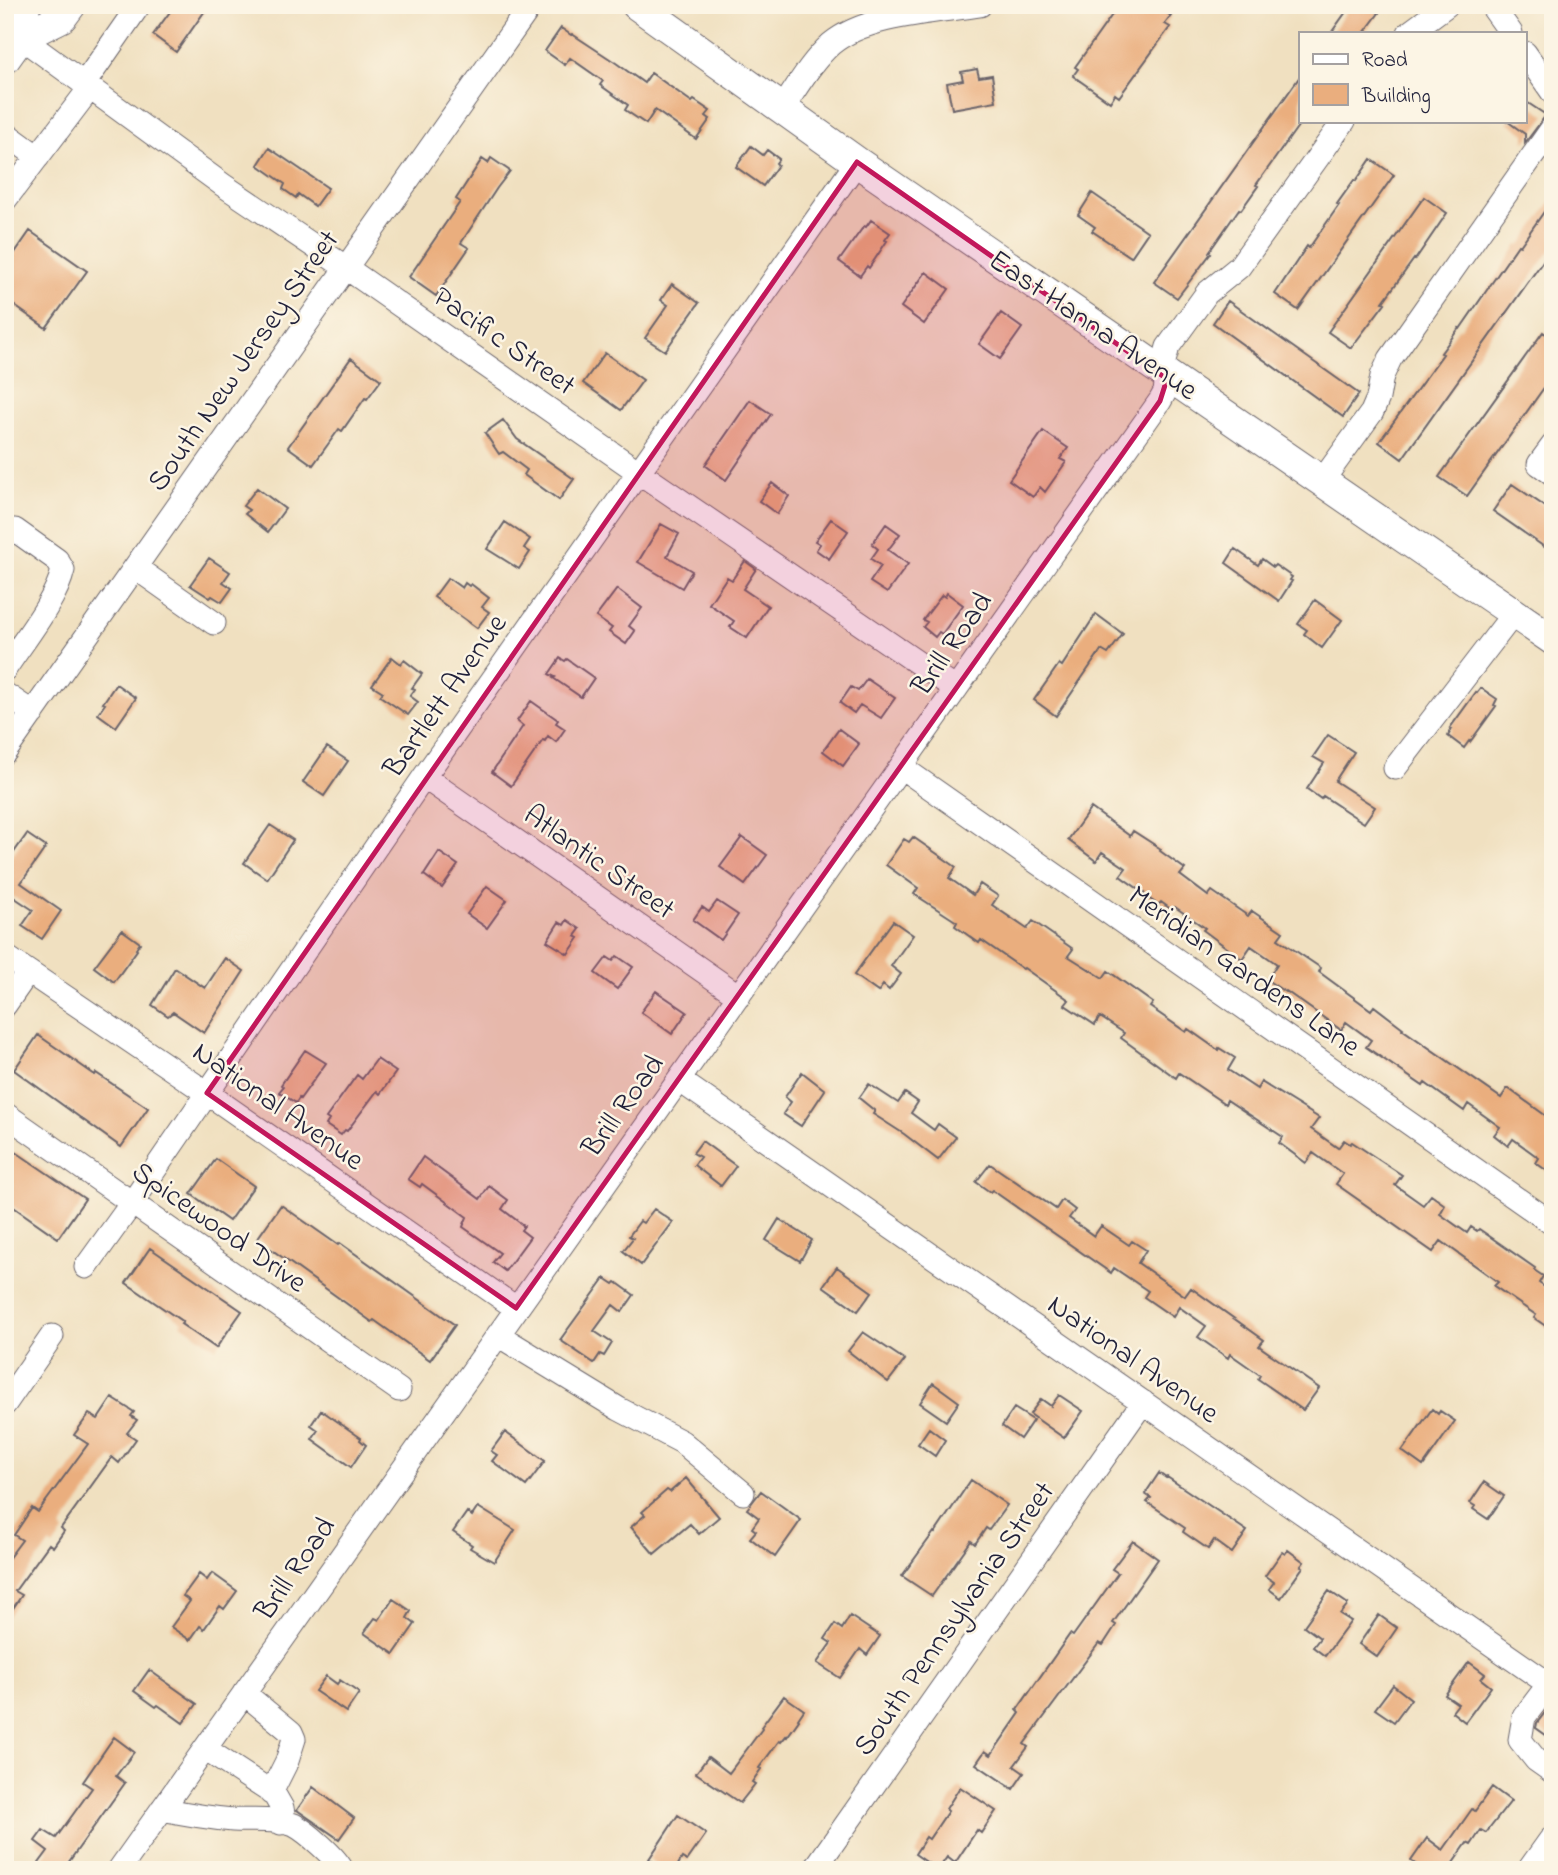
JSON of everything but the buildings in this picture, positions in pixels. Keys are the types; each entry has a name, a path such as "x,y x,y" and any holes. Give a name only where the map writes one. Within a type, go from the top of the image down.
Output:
{"main road":[{"path":"10,41 25,5"},
{"path":"10,41 62,18 71,5"},
{"name":"East Hanna Avenue","path":"650,9 857,163 1553,640"},
{"path":"1533,1870 1553,1842"}],"street":[{"path":"5,200 87,86 138,5"},
{"name":"South New Jersey Street","path":"5,752 531,5"},
{"path":"782,109 819,56 848,33 878,21 980,5"},
{"path":"1410,32 1447,5"},
{"path":"1491,5 1510,32"},
{"name":"Pacific Street","path":"10,41 87,86 223,185 956,689"},
{"path":"1526,54 1553,93"},
{"name":"Brill Road","path":"120,1870 1163,397 1167,384 1164,361 1166,352 1187,319 1207,293 1239,267 1343,122"},
{"path":"1322,481 1372,412 1382,376 1390,359 1553,127"},
{"path":"5,133 38,157"},
{"name":"Bartlett Avenue","path":"86,1267 424,777 857,163"},
{"path":"1553,445 1539,464 1553,474"},
{"path":"5,530 16,530 57,560 63,570 54,595 5,668"},
{"path":"136,568 214,623"},
{"path":"1395,768 1514,613"},
{"path":"5,694 33,713"},
{"name":"Meridian Gardens Lane","path":"901,767 1553,1224"},
{"name":"Atlantic Street","path":"424,777 739,996"},
{"name":"National Avenue","path":"5,956 516,1308"},
{"path":"5,1005 28,972"},
{"name":"National Avenue","path":"679,1080 1551,1685"},
{"name":"Spicewood Drive","path":"5,1114 399,1390"},
{"path":"498,1335 619,1409 682,1442 743,1493"},
{"path":"5,1404 52,1336"},
{"name":"South Pennsylvania Street","path":"814,1870 1143,1402"},
{"path":"1551,1685 1524,1717 1520,1740 1536,1760 1553,1772"},
{"path":"244,1693 291,1732 294,1739 287,1761 271,1793"},
{"path":"205,1749 271,1793 282,1808 281,1823"},
{"path":"162,1809 199,1817 294,1825 324,1847 342,1870"}],"highlighted area":[{"path":"857,162 1167,379 1160,401 516,1308 207,1093"}]}
